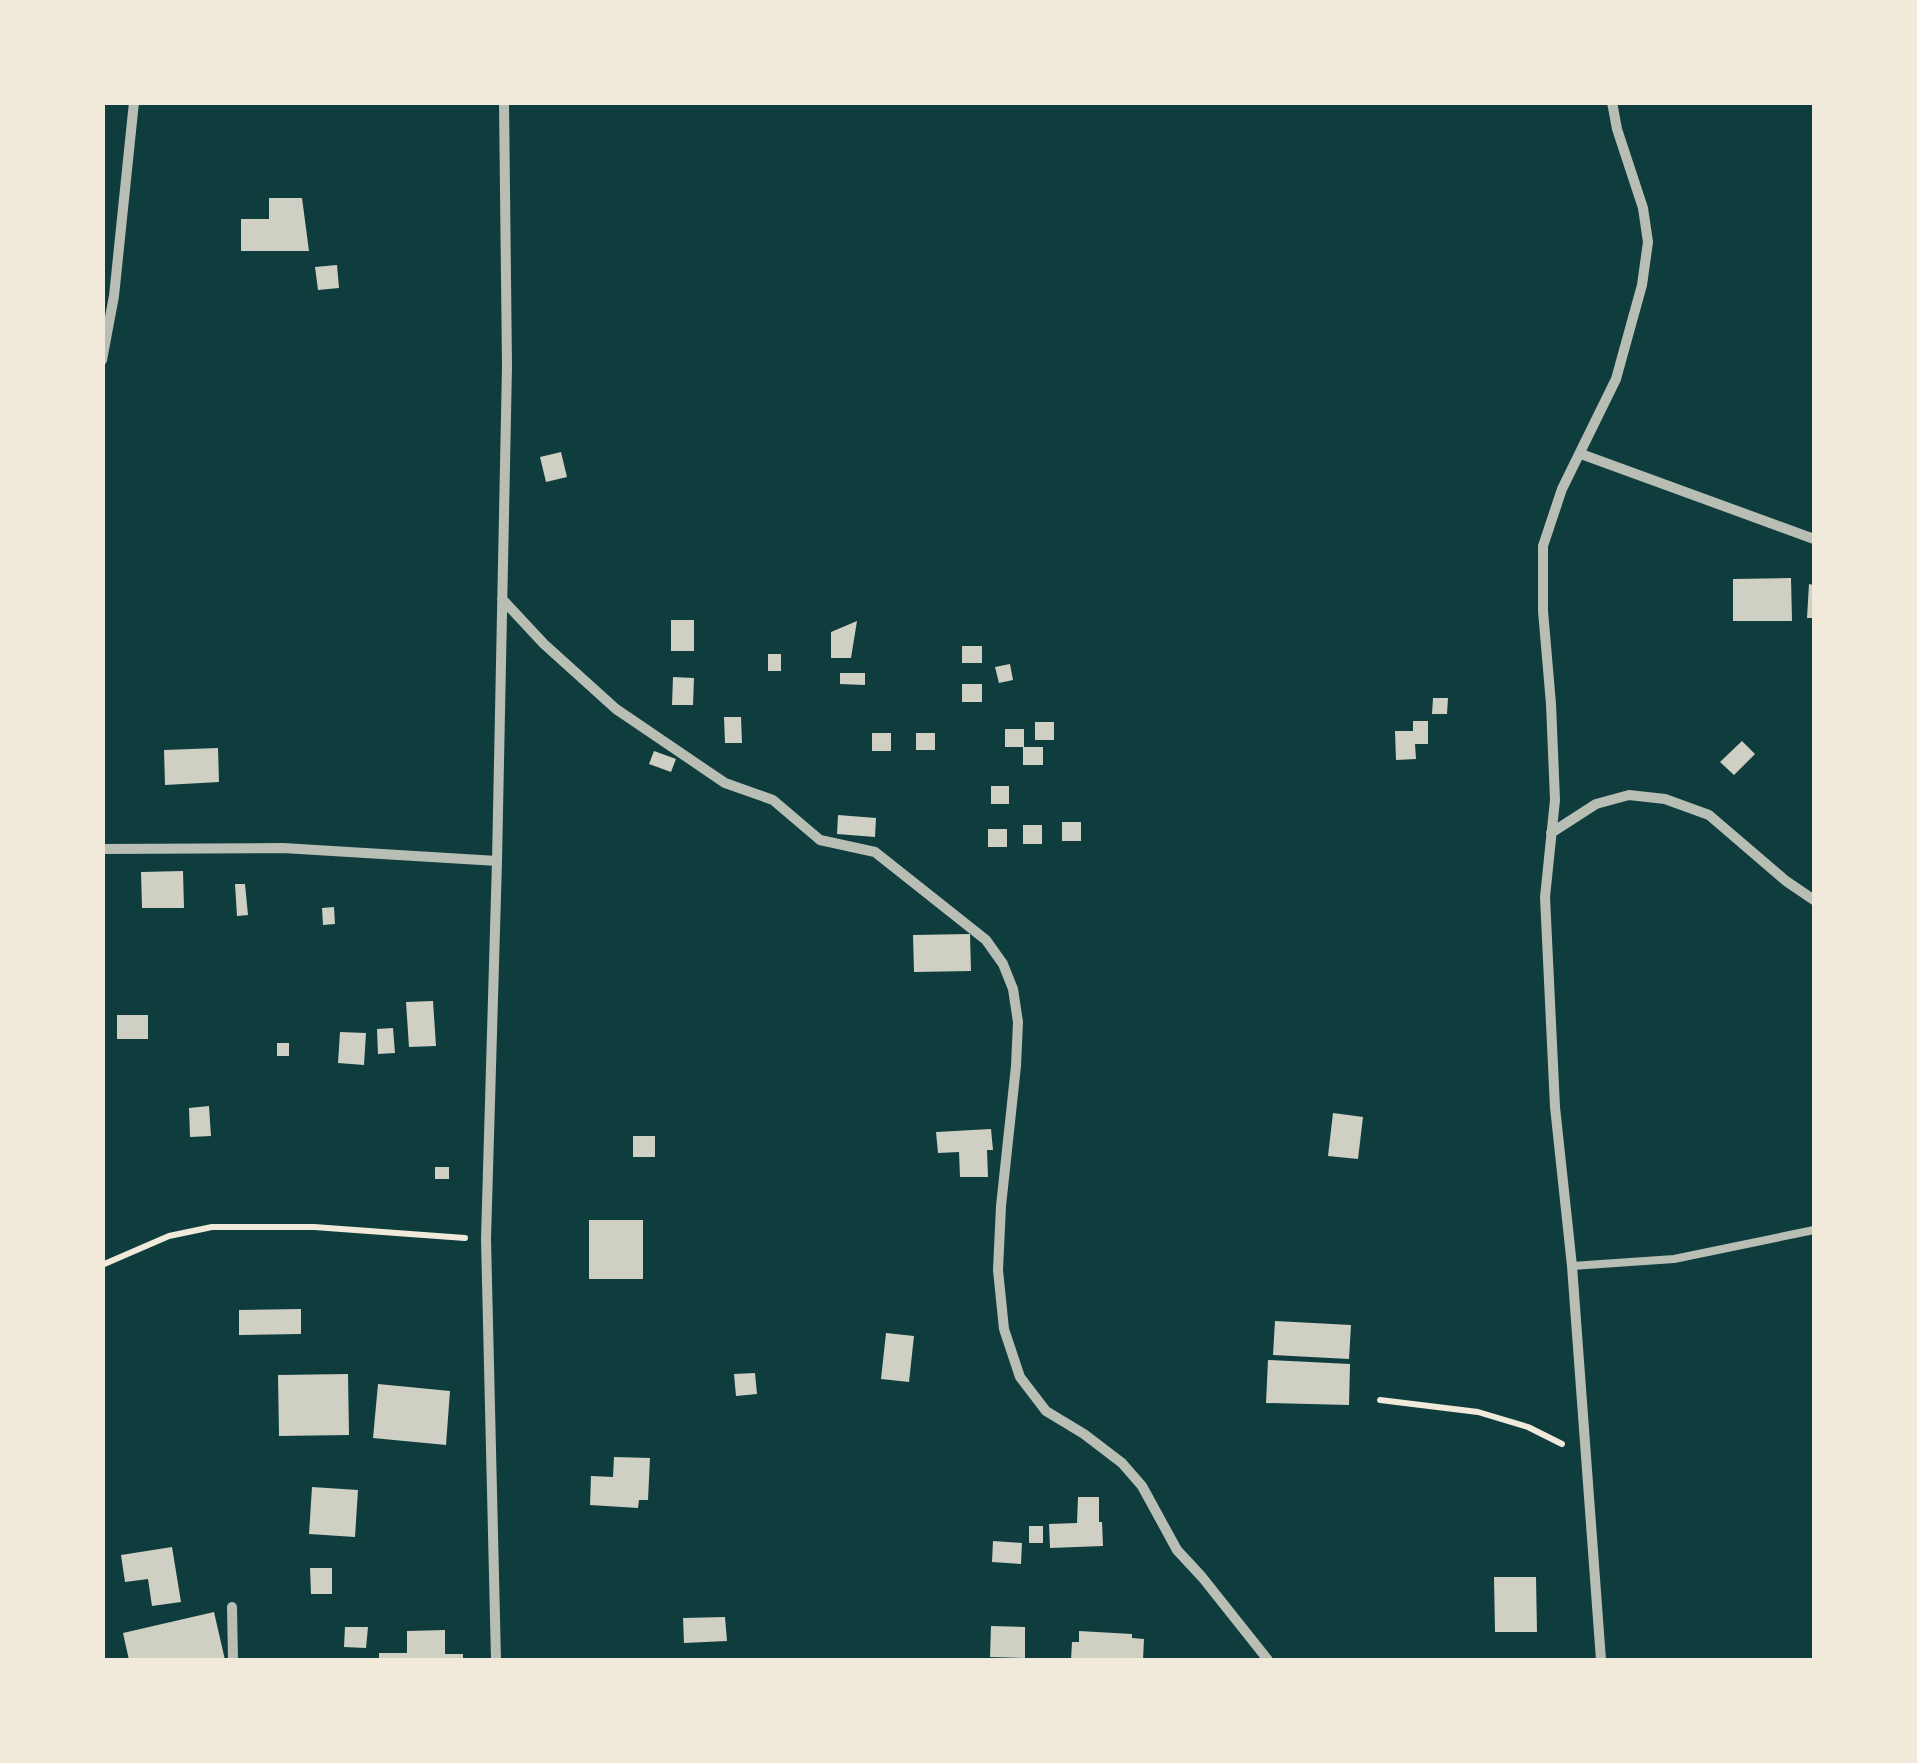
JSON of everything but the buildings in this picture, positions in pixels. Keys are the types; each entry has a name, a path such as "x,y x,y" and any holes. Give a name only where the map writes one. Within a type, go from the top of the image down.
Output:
{"street":[{"path":"102,360 114,296 134,102"},
{"path":"496,1660 486,1239 507,366 504,102"},
{"path":"1601,1660 1572,1266 1555,1107 1545,896 1555,800 1543,611 1543,546 1562,489 1616,379 1642,285 1648,242 1643,208 1612,102"},
{"path":"1581,454 1814,539"},
{"path":"502,599 544,644 616,709 726,783 773,800 820,840 875,852 986,940 1004,964 1014,989 1018,1022 998,1270 1004,1329 1020,1377 1046,1412 1122,1463 1142,1486 1177,1550 1268,1660"},
{"path":"1551,833 1596,804 1629,796 1665,799 1709,816 1814,900"},
{"path":"102,849 284,848 498,861"},
{"path":"232,1606 232,1660"}],"lane":[{"path":"1572,1266 1674,1258 1814,1230"}],"path":[{"path":"102,1265 170,1236 212,1227 314,1228 486,1239"},
{"path":"1380,1400 1478,1412 1528,1427 1586,1456"}]}
